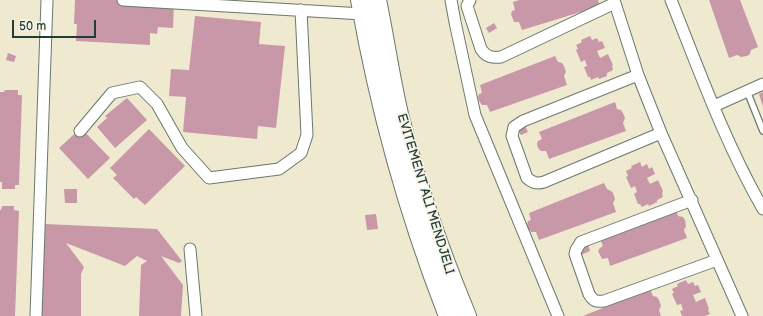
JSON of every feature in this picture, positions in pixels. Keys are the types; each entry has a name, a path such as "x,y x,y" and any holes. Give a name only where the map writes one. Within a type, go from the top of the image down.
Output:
{"highway":[{"name":"EVITEMENT ALI MENDJELI","path":"377,0 399,112 410,156 446,264 467,316"},
{"name":"EVITEMENT ALI MENDJELI","path":"362,7 383,112 391,142 414,218 448,316"}],"street":[{"path":"36,316 47,0"},
{"path":"123,0 205,2 301,10 362,7"},
{"path":"451,0 454,22 475,115 558,316"},
{"path":"470,0 467,6 481,49 484,54 494,58 501,57 614,2 638,75 661,133 692,200 742,316"},
{"path":"671,0 714,106 749,185 763,209"},
{"path":"80,131 112,93 140,87 157,104 182,148 209,178 279,169 301,153 307,135 301,10"},
{"path":"638,75 523,121 514,127 512,136 527,178 532,182 539,184 661,133"},
{"path":"714,106 763,84"},
{"path":"692,200 581,242 575,254 589,294 592,299 597,302 604,301 717,260"},
{"path":"190,249 196,316"}],"lane":[{"path":"747,92 763,131"}],"building":[{"path":"75,0 141,0 174,2 173,28 158,27 157,34 150,33 150,45 76,41 77,24 74,24"},
{"path":"519,0 598,0 600,6 522,30 519,22 514,22 511,14 512,11 515,10 513,2"},
{"path":"709,0 740,0 758,47 751,50 750,54 747,56 741,57 737,55 729,58"},
{"path":"195,16 261,22 259,44 285,46 276,128 258,126 257,139 183,132 186,97 169,96 171,69 189,70"},
{"path":"494,23 497,28 489,33 486,28"},
{"path":"590,36 592,40 597,38 599,42 602,41 605,48 597,51 600,58 608,54 613,65 613,70 607,73 607,76 599,79 598,77 591,80 590,77 588,77 584,67 587,66 585,60 581,62 576,50 578,49 576,45 582,42 581,40"},
{"path":"8,53 16,56 14,62 6,60"},
{"path":"555,56 558,62 562,63 564,66 566,72 564,76 567,85 490,112 487,105 482,105 479,101 479,94 482,93 480,85"},
{"path":"5,90 18,90 18,95 22,95 19,185 15,185 15,189 2,189 2,182 0,182 0,92 4,92"},
{"path":"763,92 763,107 759,94"},
{"path":"127,98 147,120 115,148 97,127 107,118 105,116"},
{"path":"615,102 617,109 621,110 625,118 623,123 626,131 549,159 546,151 541,151 538,148 538,141 542,139 539,132"},
{"path":"524,123 528,132 521,135 516,127"},
{"path":"81,128 110,158 88,179 59,148"},
{"path":"149,129 185,166 145,205 136,197 134,199 113,178 117,175 110,168"},
{"path":"640,162 642,167 647,164 649,169 652,167 655,174 647,178 650,184 658,180 663,191 663,197 657,200 657,202 649,206 648,204 642,207 638,204 634,194 637,192 635,186 631,188 626,177 628,176 626,171 632,168 631,166"},
{"path":"604,183 607,189 613,193 615,199 613,203 616,212 539,240 536,232 531,232 528,228 528,221 531,220 529,213"},
{"path":"64,189 77,189 77,203 65,203"},
{"path":"2,206 14,206 14,210 19,211 15,316 0,316 0,210"},
{"path":"676,209 678,216 683,217 685,220 686,226 684,230 687,238 610,266 608,258 602,259 598,251 603,246 600,239"},
{"path":"376,214 378,229 367,230 365,215"},
{"path":"45,224 157,229 182,261 179,263 161,256 183,285 181,316 139,316 141,265 147,261 137,256 125,266 66,243 84,267 81,274 81,316 41,316"},
{"path":"588,244 590,251 581,255 578,247"},
{"path":"686,280 688,284 693,282 695,286 698,285 701,292 693,295 696,302 705,298 710,314 705,316 682,316 680,311 683,310 681,304 677,305 672,294 674,293 672,289 678,286 677,284"},
{"path":"650,289 653,296 657,297 659,300 661,306 659,310 661,316 583,316"}]}
